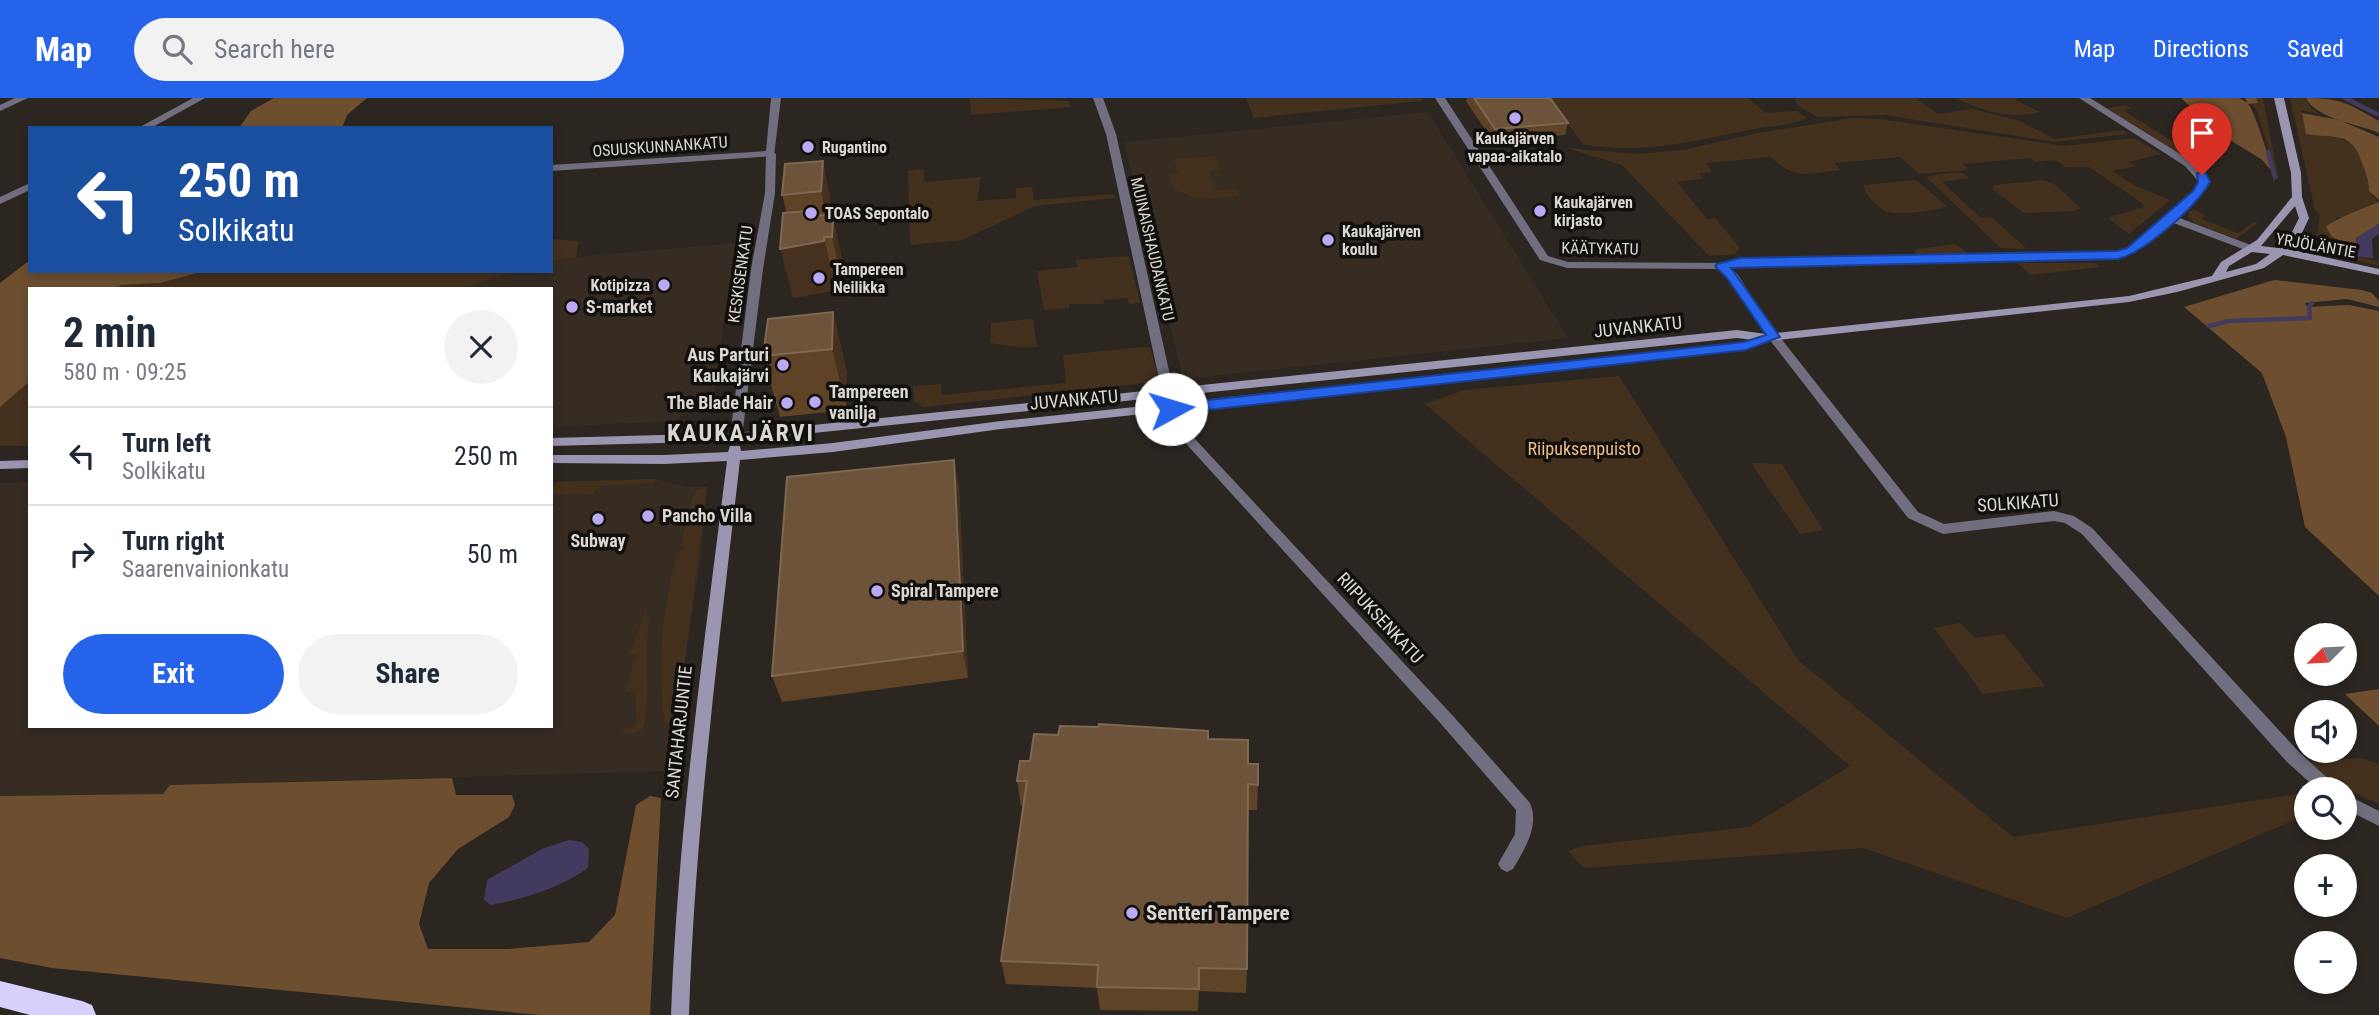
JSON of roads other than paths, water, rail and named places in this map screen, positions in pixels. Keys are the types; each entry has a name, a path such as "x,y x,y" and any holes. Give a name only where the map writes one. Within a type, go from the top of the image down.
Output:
{"highway":[{"path":"0,994 82,1015"}],"main road":[{"name":"JUVANKATU","path":"553,459 734,455 892,442 1002,425 1746,346 1770,338 2129,299 2217,276 2242,273 2279,253 2297,233 2304,218 2297,197 2296,173 2279,98"},
{"name":"JUVANKATU","path":"2217,276 2225,264 2252,249 2297,197"},
{"name":"YRJÖLÄNTIE","path":"2252,249 2331,267 2374,271"},
{"name":"JUVANKATU","path":"553,442 736,437 1737,334 1770,338"},
{"name":"KESKISENKATU","path":"734,455 736,437"},
{"name":"SANTAHARJUNTIE","path":"680,1015 698,737 734,455"},
{"path":"0,465 28,464"}],"street":[{"path":"0,108 23,98"},
{"path":"147,126 200,98"},
{"name":"KESKISENKATU","path":"736,437 757,269 770,193 776,98"},
{"name":"MUINAISHAUDANKATU","path":"1098,98 1111,134 1171,409"},
{"name":"KÄÄTYKATU","path":"1440,98 1544,258 1567,265 1722,266 1740,262 2106,257 2131,251 2203,187 2202,175 2189,164 2084,98"},
{"name":"OSUUSKUNNANKATU","path":"553,168 771,154"},
{"path":"0,201 28,187"},
{"path":"2171,218 2252,249"},
{"name":"SOLKIKATU","path":"1722,266 1732,275 1770,338 1913,515 1931,526 1943,529 2054,516 2069,519 2087,531 2293,757 2315,777"},
{"name":"RIIPUKSENKATU","path":"1171,409 1175,425 1524,808 1522,835 1507,864"},
{"path":"2357,808 2379,820"}],"waterway":[{"path":"2345,98 2379,115"},
{"path":"2268,152 2275,177"},
{"path":"2209,326 2229,321 2310,318 2309,306 2312,303"}],"place":[{"name":"Kaukajärven vapaa-aikatalo","path":"1515,118"},
{"name":"Rugantino","path":"808,147"},
{"name":"Kaukajärven kirjasto","path":"1540,211"},
{"name":"TOAS Sepontalo","path":"811,213"},
{"name":"Kaukajärven koulu","path":"1328,240"},
{"name":"Tampereen Neilikka","path":"819,278"},
{"name":"Kotipizza","path":"664,285"},
{"name":"S-market","path":"572,307"},
{"name":"Aus Parturi Kaukajärvi","path":"783,365"},
{"name":"Tampereen vanilja","path":"815,402"},
{"name":"The Blade Hair","path":"787,403"},
{"name":"Pancho Villa","path":"648,516"},
{"name":"Subway","path":"598,519"},
{"name":"Spiral Tampere","path":"877,591"},
{"name":"Sentteri Tampere","path":"1132,913"}],"district":[{"name":"KAUKAJÄRVI","path":"741,433"}],"park label":[{"name":"Riipuksenpuisto","path":"1584,449"}]}
